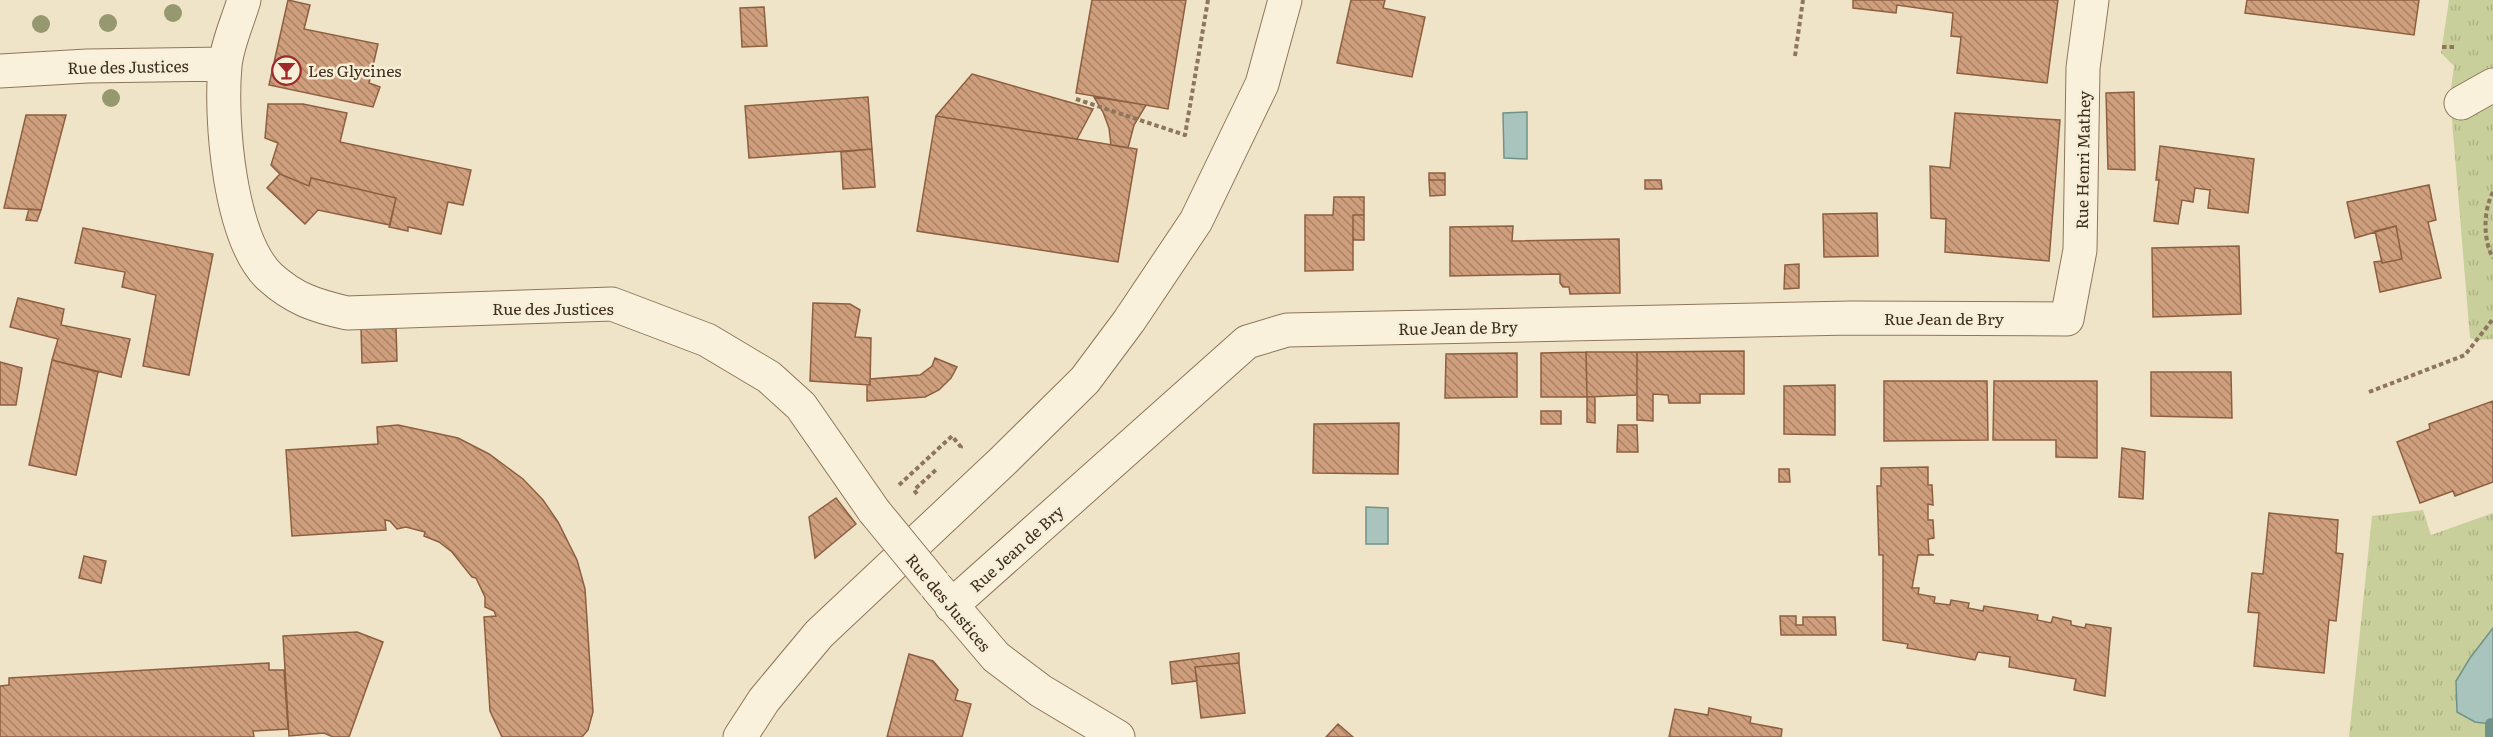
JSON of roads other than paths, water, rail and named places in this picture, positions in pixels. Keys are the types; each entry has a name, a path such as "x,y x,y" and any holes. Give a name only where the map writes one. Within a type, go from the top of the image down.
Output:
{"street":[{"path":"225,64 244,0"},
{"path":"740,737 764,700 819,634 1004,460 1084,380 1129,321 1196,221 1262,84 1285,0"},
{"name":"Rue Henri Mathey","path":"2067,319 2080,250 2083,68 2092,0"},
{"name":"Rue des Justices","path":"0,70 225,64 224,133 236,207 251,249 268,276 313,306 347,313 612,304 707,340 769,377 801,406 874,511 996,657 1041,691 1118,737"},
{"path":"2461,103 2493,85"},
{"name":"Rue Jean de Bry","path":"943,595 1247,342 1287,330 1851,318 2067,319"}],"water":[{"path":"1527,112 1527,159 1504,158 1503,113"},
{"path":"1366,507 1388,508 1388,544 1366,544"},
{"path":"2493,628 2493,719 2491,724 2475,722 2457,712 2456,681"}],"waterway":[{"path":"2491,724 2491,737"}],"place":[{"name":"Les Glycines","path":"287,70"}]}
